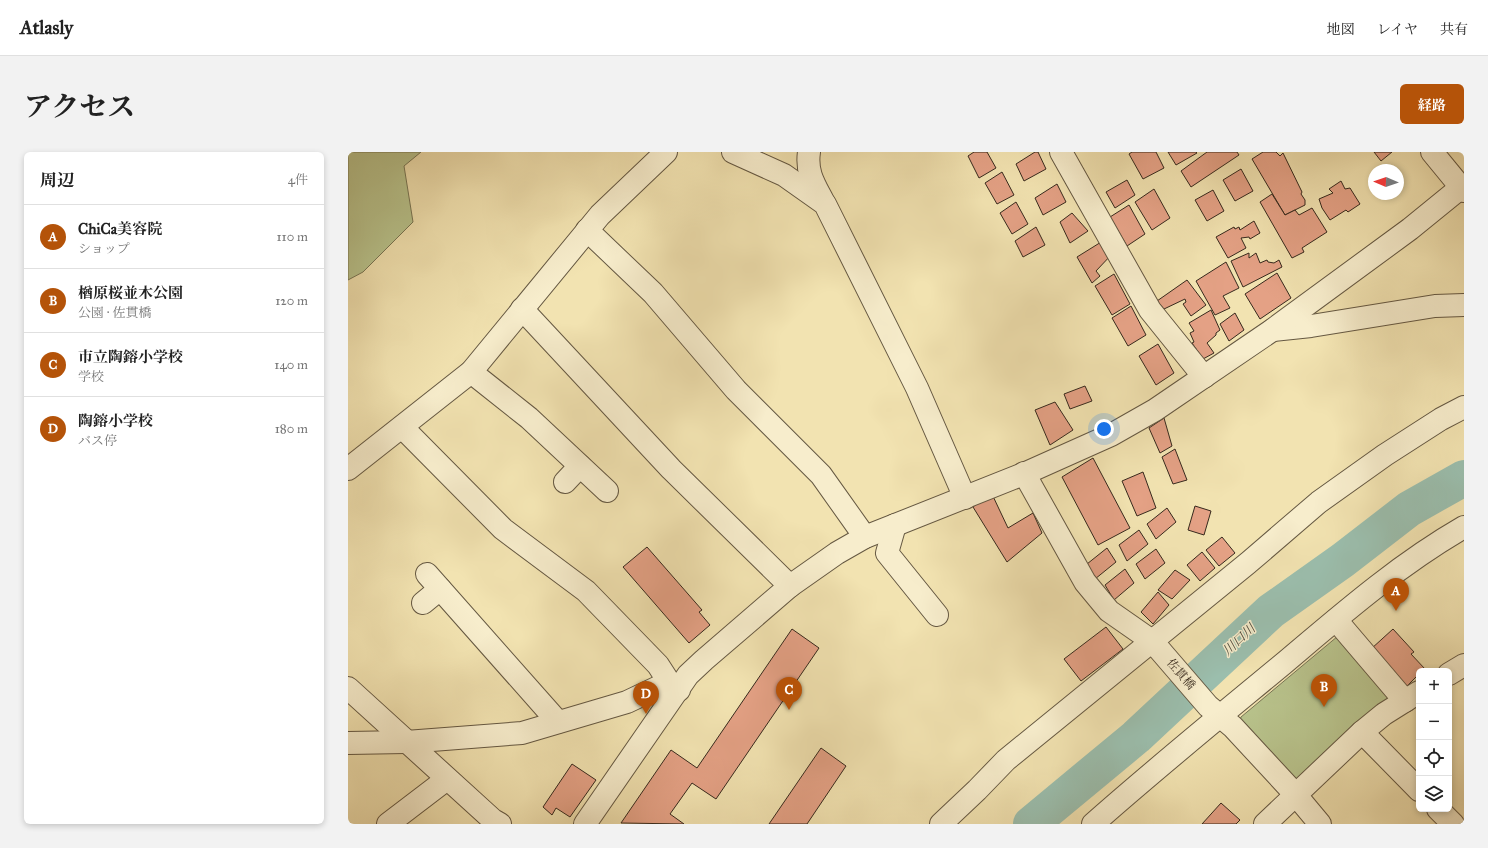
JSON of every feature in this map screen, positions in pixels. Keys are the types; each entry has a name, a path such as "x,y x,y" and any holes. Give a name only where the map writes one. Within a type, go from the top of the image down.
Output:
{"street":[{"path":"348,469 471,372 600,215 666,152"},
{"path":"733,152 784,175 825,204"},
{"path":"784,175 801,152"},
{"path":"808,152 810,177 917,388 965,498"},
{"path":"1061,152 1150,310 1204,377"},
{"path":"585,824 674,686 790,586 837,553 865,537 965,498 1111,435 1155,410 1204,377 1271,330 1463,188 1432,152"},
{"path":"587,230 653,293 736,390 820,475 865,537"},
{"path":"1271,330 1311,326 1435,306 1464,305"},
{"path":"522,309 671,469 790,586"},
{"path":"471,372 529,418 607,491"},
{"path":"941,824 1006,760 1154,644 1313,507 1349,480 1421,431 1464,407"},
{"path":"402,427 503,529 586,591 658,665 674,686"},
{"path":"565,482 580,466"},
{"name":"佐貫橋","path":"1024,473 1085,582 1110,611 1154,644 1212,709 1233,728 1296,794 1320,824"},
{"path":"895,525 887,553 937,616"},
{"path":"1093,824 1212,709 1336,620 1398,570 1428,549 1464,527"},
{"path":"423,603 434,581 558,722"},
{"path":"1265,824 1362,732 1384,714 1412,696 1336,620"},
{"path":"348,743 406,742 522,733 627,702 674,686"},
{"path":"348,688 406,742 500,824"},
{"path":"1362,732 1416,787"},
{"path":"388,824 447,778"},
{"path":"1441,812 1453,824"}],"green space":[{"path":"348,152 421,152 404,166 413,222 363,272 348,280"},
{"path":"1344,631 1405,701 1295,794 1239,722 1241,717"}],"building":[{"path":"974,152 987,152 996,168 979,178 968,156"},
{"path":"1035,152 1038,152 1046,169 1024,181 1016,164"},
{"path":"1132,152 1156,152 1164,168 1143,179 1129,154"},
{"path":"1168,152 1196,152 1197,153 1176,165"},
{"path":"1207,152 1237,152 1239,155 1191,187 1181,171"},
{"path":"1263,152 1276,152 1280,156 1283,153 1302,192 1301,194 1305,200 1305,205 1285,215 1252,159"},
{"path":"1374,152 1392,152 1381,161"},
{"path":"1241,169 1253,191 1235,201 1223,180"},
{"path":"1002,172 1014,195 997,204 985,183"},
{"path":"1127,180 1135,195 1115,208 1106,192"},
{"path":"1341,181 1345,189 1350,188 1360,204 1348,212 1346,210 1330,220 1322,208 1319,199 1333,193 1329,189"},
{"path":"1057,184 1066,202 1043,215 1035,198"},
{"path":"1154,189 1170,218 1152,230 1135,202"},
{"path":"1213,190 1224,211 1207,221 1195,200"},
{"path":"1272,194 1285,215 1295,210 1299,215 1312,208 1327,232 1302,248 1304,252 1292,258 1260,202"},
{"path":"1016,202 1028,224 1012,234 1000,213"},
{"path":"1129,205 1145,234 1127,246 1110,217"},
{"path":"1072,213 1088,231 1070,243 1060,222"},
{"path":"1254,221 1260,233 1250,239 1249,237 1241,238 1246,248 1228,258 1216,237 1234,227 1235,229 1239,227 1240,230"},
{"path":"1036,227 1045,245 1023,257 1015,241"},
{"path":"1106,239 1113,253 1096,271 1100,276 1092,283 1077,257"},
{"path":"1249,253 1249,258 1256,253 1260,263 1267,260 1268,262 1274,263 1279,260 1282,267 1243,287 1231,261"},
{"path":"1226,262 1239,288 1223,296 1230,308 1215,315 1196,281"},
{"path":"1277,273 1291,298 1260,319 1245,294"},
{"path":"1114,274 1130,304 1112,315 1095,286"},
{"path":"1187,280 1206,305 1191,316 1183,304 1186,302 1185,299 1164,309 1157,301"},
{"path":"1131,306 1146,335 1128,346 1112,318"},
{"path":"1211,310 1220,330 1207,343 1214,353 1203,359 1192,343 1194,342 1190,333 1194,331 1189,323"},
{"path":"1235,313 1244,330 1229,341 1220,324"},
{"path":"1158,344 1174,373 1156,385 1139,356"},
{"path":"1085,386 1092,401 1070,409 1064,394"},
{"path":"1055,402 1073,430 1050,445 1035,410"},
{"path":"1164,418 1172,446 1160,453 1149,428"},
{"path":"1175,449 1187,480 1173,484 1162,457"},
{"path":"1093,458 1130,528 1098,545 1062,477"},
{"path":"1143,472 1156,508 1137,516 1122,481"},
{"path":"991,492 1008,528 1033,513 1042,533 1007,562 973,507"},
{"path":"1195,506 1211,511 1204,535 1188,530"},
{"path":"1167,508 1176,522 1156,539 1147,524"},
{"path":"1139,530 1148,544 1127,561 1119,545"},
{"path":"1222,537 1235,553 1219,566 1206,550"},
{"path":"647,547 702,610 699,612 710,625 689,643 623,567"},
{"path":"1107,548 1116,562 1095,579 1087,564"},
{"path":"1156,549 1165,563 1145,579 1136,564"},
{"path":"1202,552 1215,568 1200,581 1187,565"},
{"path":"1125,569 1134,583 1114,600 1105,585"},
{"path":"1175,570 1190,580 1172,599 1158,590"},
{"path":"1158,592 1169,605 1153,624 1141,612"},
{"path":"1106,627 1123,649 1081,681 1064,659"},
{"path":"792,629 819,648 716,799 692,783 670,814 684,824 621,823 671,750 697,768"},
{"path":"1393,629 1414,652 1411,654 1424,668 1416,668 1416,677 1406,687 1371,649"},
{"path":"821,748 846,766 807,824 769,824"},
{"path":"572,764 596,780 570,817 556,808 552,815 543,807"},
{"path":"1221,803 1240,820 1236,824 1202,824"}],"waterway":[{"name":"川口川","path":"1031,824 1136,737 1271,611 1343,560 1409,509 1464,478"}],"place":[{"name":"ChiCa美容院","path":"1396,611"},
{"name":"楢原桜並木公園","path":"1324,707"},
{"name":"市立陶鎔小学校","path":"789,710"},
{"name":"陶鎔小学校","path":"646,714"}]}
